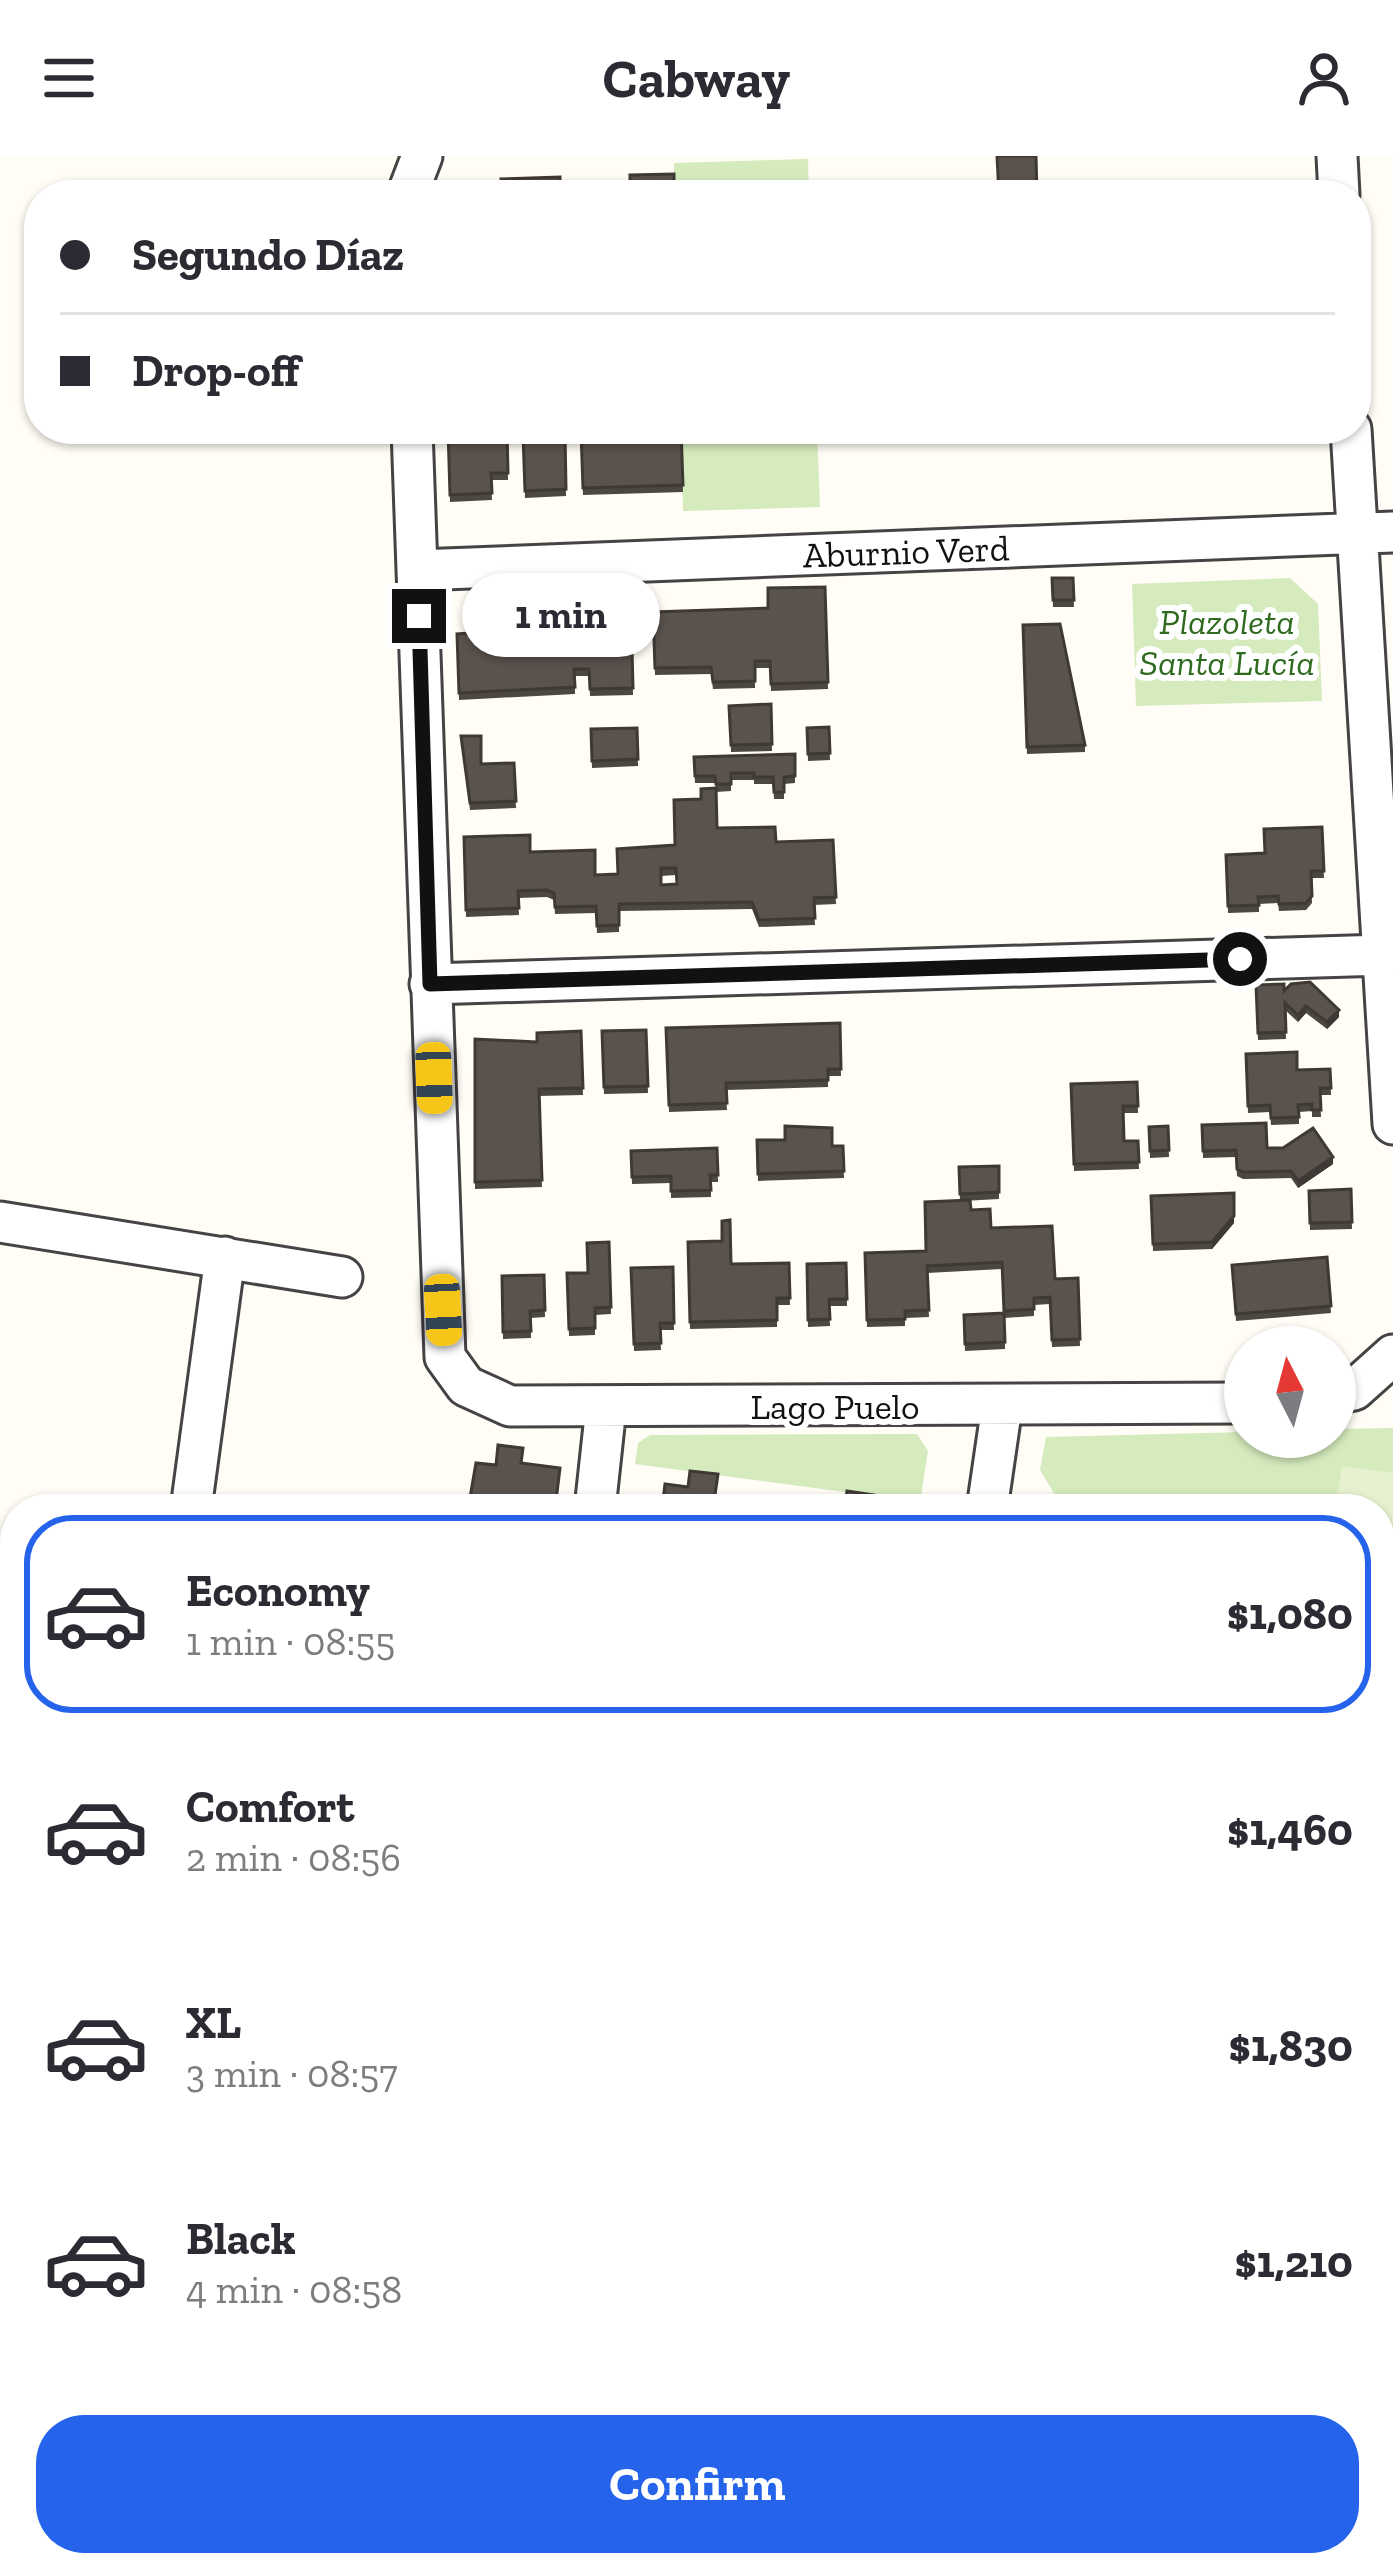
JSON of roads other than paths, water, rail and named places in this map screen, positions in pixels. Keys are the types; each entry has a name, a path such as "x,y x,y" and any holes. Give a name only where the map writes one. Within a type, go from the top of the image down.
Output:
{"street":[{"path":"413,444 430,984 1383,955"},
{"path":"1354,444 1375,533 1383,955 1393,1124"},
{"name":"Aburnio Verd","path":"418,569 1375,533"},
{"name":"Lago Puelo","path":"430,984 446,1357 466,1386 510,1406 1224,1403"},
{"path":"0,1222 342,1277"},
{"path":"193,1494 225,1257"},
{"path":"1356,1388 1393,1356"},
{"path":"989,1494 1002,1406"},
{"path":"597,1494 606,1407"}],"park label":[{"name":"Plazoleta Santa Lucía","path":"1227,642"}]}
